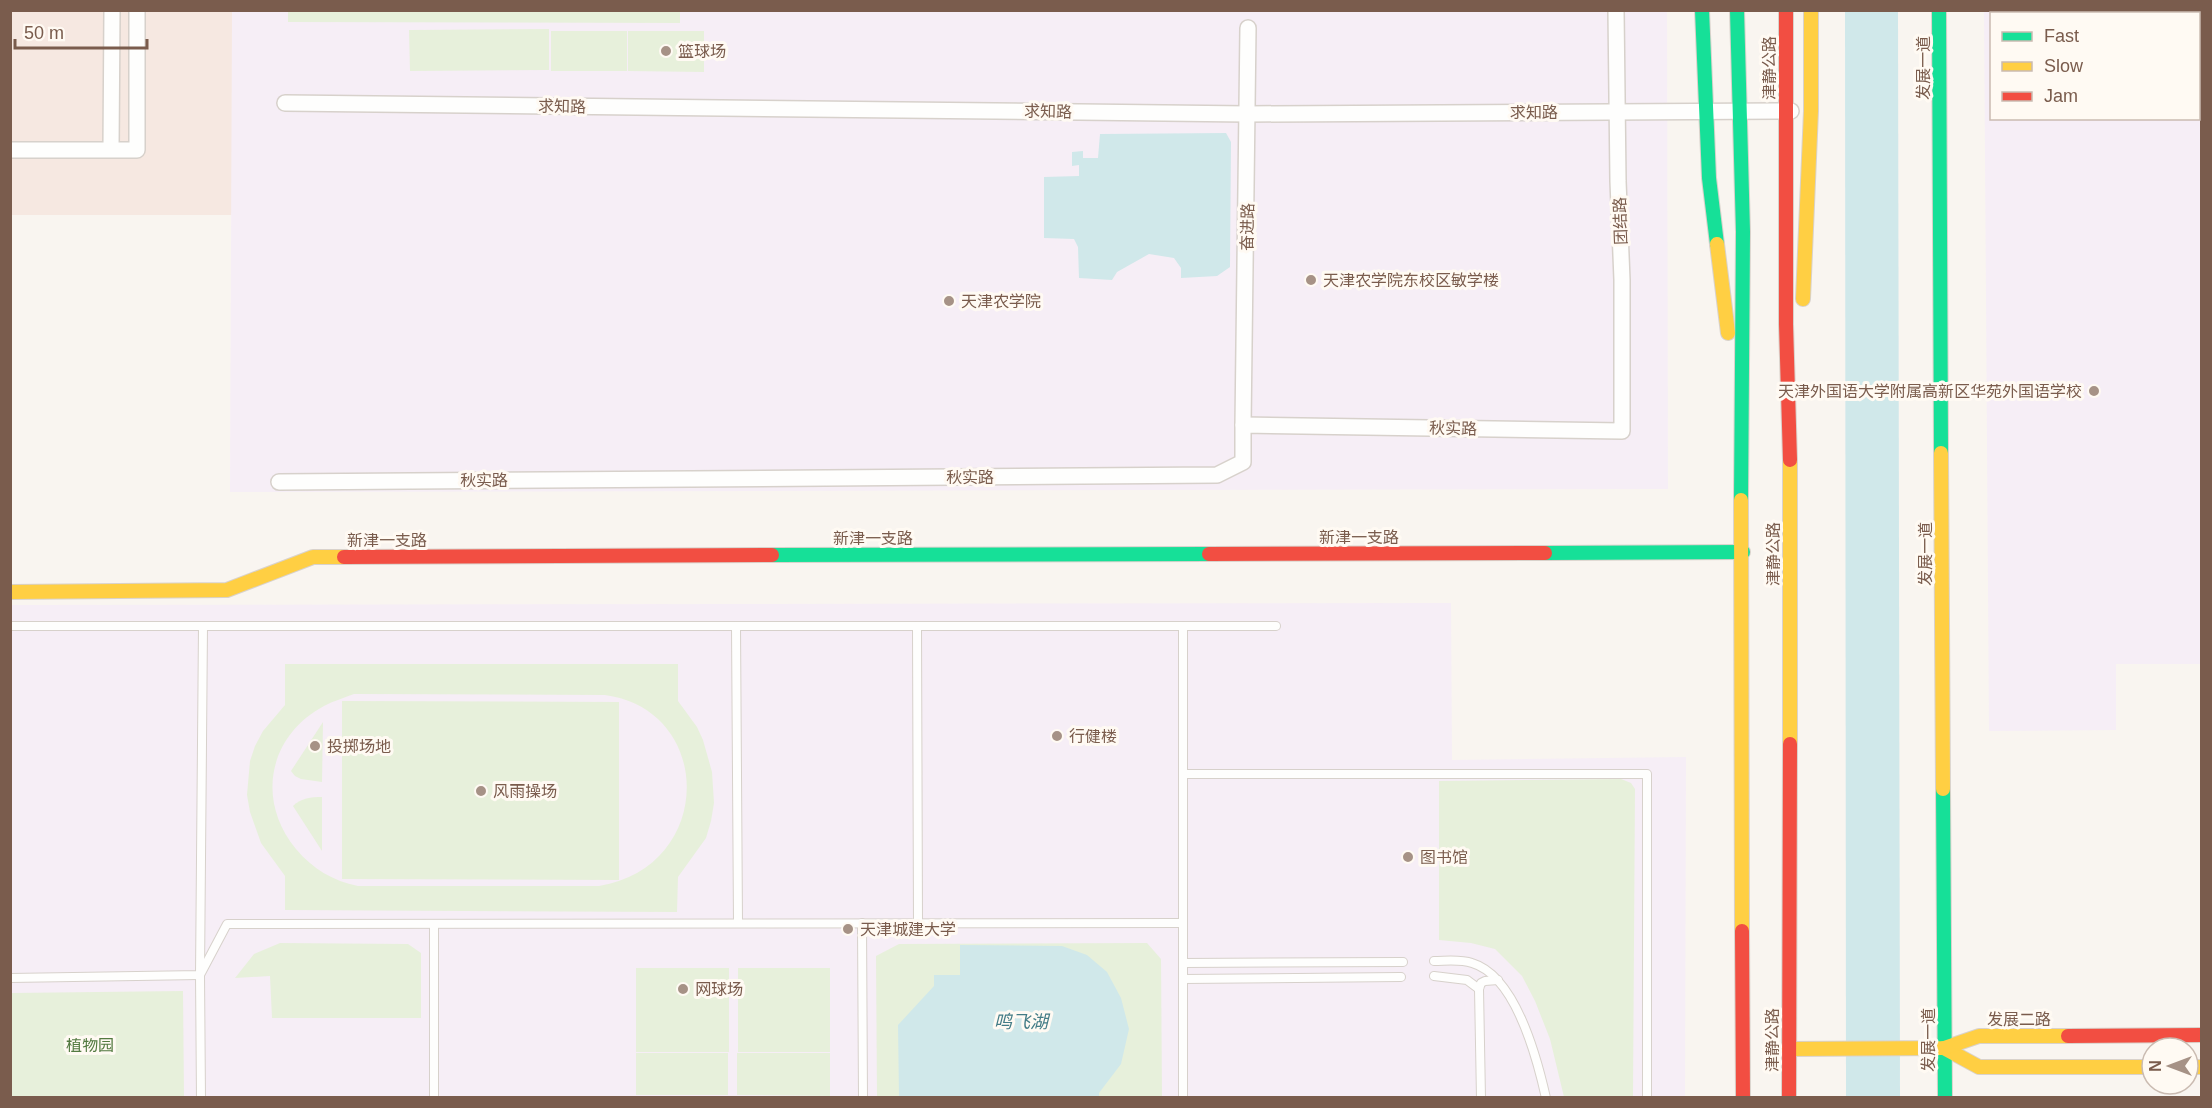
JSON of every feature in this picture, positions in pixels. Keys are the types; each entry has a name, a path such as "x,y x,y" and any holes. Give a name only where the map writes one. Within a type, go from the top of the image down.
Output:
{"main road":[{"path":"1702,10 1709,178 1741,438"},
{"path":"1737,10 1743,232 1741,438"},
{"name":"津静公路","path":"1786,10 1786,324 1790,438 1789,1049 1786,1094"},
{"path":"1801,317 1811,111 1811,10"},
{"name":"发展一道","path":"1939,10 1945,1098"},
{"path":"1705,111 1716,41"},
{"path":"1790,438 1800,338"},
{"name":"津静公路","path":"1741,438 1746,1094"},
{"name":"新津一支路","path":"10,592 227,590 313,557 1743,552"},
{"name":"发展二路","path":"1944,1048 1979,1036 2202,1035"},
{"path":"1789,1049 1944,1048 1978,1066 2140,1066"}],"street":[{"path":"111,149 112,10"},
{"path":"10,150 137,150 137,10"},
{"name":"团结路","path":"1616,10 1622,280 1622,431"},
{"name":"奋进路","path":"1243,425 1248,28"},
{"name":"求知路","path":"285,103 1248,114 1811,111"},
{"name":"秋实路","path":"279,482 1217,475 1243,462 1243,425 1622,431"}],"lane":[{"path":"10,626 1276,626"},
{"path":"201,1098 203,626"},
{"path":"736,626 738,923"},
{"path":"917,626 918,923"},
{"path":"1183,626 1183,1098"},
{"path":"1183,774 1647,774 1647,1098"},
{"path":"862,923 863,1098"},
{"path":"200,975 227,924 1183,923"},
{"path":"434,924 434,1098"},
{"path":"1434,961 1472,963 1484,968 1498,980 1515,1007 1530,1040 1546,1098"},
{"path":"1183,963 1403,962"},
{"path":"10,978 200,975"},
{"path":"1434,975 1467,980 1479,989"},
{"path":"1183,979 1401,977"},
{"path":"1481,1098 1479,989 1481,983 1485,981 1498,980"}],"shaded area":[{"path":"11,11 237,11 238,215 11,215"},
{"name":"天津农学院","path":"232,11 1667,11 1668,489 230,492"},
{"name":"天津外国语大学附属高新区华苑外国语学校","path":"1984,11 2201,11 2201,664 2116,664 2116,730 1989,731"},
{"name":"天津城建大学","path":"1451,603 1452,760 1686,757 1685,1097 11,1097 10,605"}],"green space":[{"path":"680,10 680,23 288,22 288,11"},
{"path":"549,29 549,70 410,71 409,30"},
{"path":"551,31 627,31 627,71 551,71"},
{"name":"篮球场","path":"628,31 704,31 704,72 628,71"},
{"path":"285,664 678,664 678,701 697,727 703,740 712,772 714,803 706,838 678,877 677,912 285,910 285,876 261,843 250,812 247,795 250,761 255,746 263,731 285,705","holes":["354,694 605,695 641,707 667,728 682,757 687,789 681,821 664,850 637,873 599,886 358,886 340,881 309,863 283,830 276,811 273,791 274,771 280,752 290,734 305,719 335,701"]},
{"name":"风雨操场","path":"342,701 619,702 619,880 342,879"},
{"name":"投掷场地","path":"323,722 322,782 301,779 291,771"},
{"path":"1621,779 1631,783 1635,789 1633,1096 1564,1097 1550,1039 1522,976 1495,949 1471,943 1439,940 1439,781"},
{"name":"投掷场地","path":"322,797 322,851 293,806 306,798"},
{"path":"280,943 408,944 421,953 421,1018 272,1018 270,976 235,978 254,954"},
{"name":"鸣飞湖","path":"1147,943 1161,959 1162,1097 877,1097 876,956 899,944"},
{"path":"636,968 729,968 729,1052 636,1052"},
{"path":"738,968 830,968 830,1052 738,1052"},
{"name":"植物园","path":"183,991 184,1097 11,1097 11,993"},
{"path":"636,1053 728,1053 728,1095 636,1095"},
{"path":"737,1053 830,1053 830,1095 737,1095"},
{"path":"830,1095 830,1098 737,1097 737,1096"},
{"path":"636,1096 728,1096 728,1097 636,1098"}],"water":[{"path":"1845,11 1898,11 1900,1097 1846,1097"},
{"path":"1226,133 1231,142 1230,267 1217,276 1181,278 1181,268 1174,258 1149,254 1117,272 1112,280 1079,278 1078,247 1074,239 1044,238 1044,177 1079,176 1079,165 1072,166 1072,152 1083,151 1083,158 1098,158 1100,134"},
{"name":"鸣飞湖","path":"960,945 1062,946 1087,955 1107,972 1121,998 1129,1029 1121,1064 1099,1093 1099,1097 899,1097 898,1025 934,986 934,975 960,975"}],"traffic: fast":[{"path":"1702,10 1709,178 1717,244"},
{"path":"1737,10 1743,232 1741,500"},
{"path":"1939,10 1941,453"},
{"path":"1545,553 1743,552"},
{"path":"772,555 1209,554"},
{"path":"1943,789 1945,1098"}],"traffic: slow":[{"path":"1803,299 1811,111 1811,10"},
{"path":"1717,244 1728,333"},
{"path":"1941,453 1943,789"},
{"path":"1790,460 1790,744"},
{"path":"1741,500 1742,931"},
{"path":"10,592 227,590 313,557 344,557"},
{"path":"1789,1049 1944,1048 1979,1036 2068,1036"},
{"path":"1944,1048 1979,1067 2140,1067"}],"traffic: jam":[{"path":"1786,10 1786,324 1790,460"},
{"path":"1209,554 1545,553"},
{"path":"344,557 772,555"},
{"path":"1789,1098 1790,744"},
{"path":"1742,931 1743,1098"},
{"path":"2068,1036 2202,1035"}],"place":[{"name":"篮球场","path":"666,51"},
{"name":"天津农学院东校区敏学楼","path":"1311,280"},
{"name":"天津农学院","path":"949,301"},
{"name":"天津外国语大学附属高新区华苑外国语学校","path":"2094,391"},
{"name":"行健楼","path":"1057,736"},
{"name":"投掷场地","path":"315,746"},
{"name":"风雨操场","path":"481,791"},
{"name":"图书馆","path":"1408,857"},
{"name":"天津城建大学","path":"848,929"},
{"name":"网球场","path":"683,989"}]}
